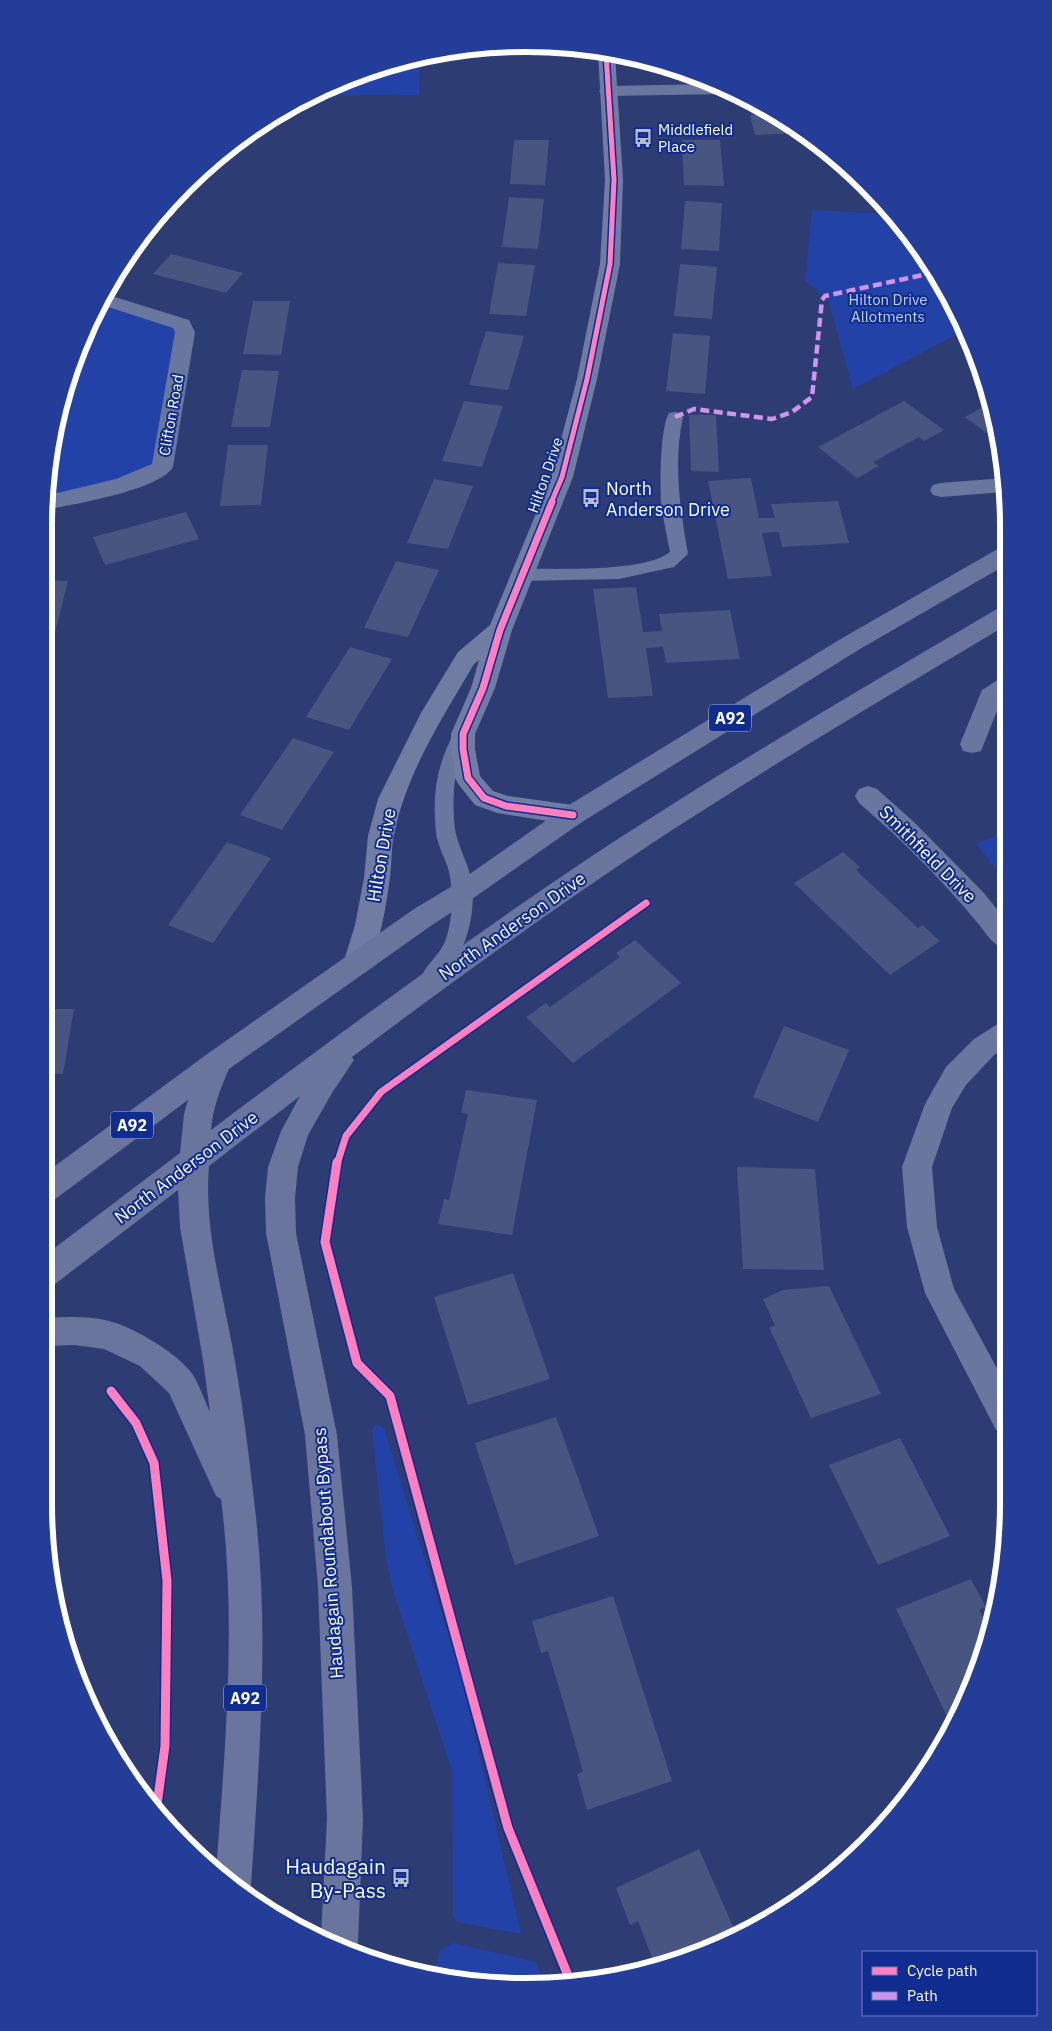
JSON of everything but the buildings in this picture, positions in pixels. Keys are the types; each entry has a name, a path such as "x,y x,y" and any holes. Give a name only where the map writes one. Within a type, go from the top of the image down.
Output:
{"main road":[{"name":"A92","path":"52,1185 220,1060 423,917 463,892 573,815 852,643 1000,558"},
{"name":"North Anderson Drive","path":"52,1268 357,1036 623,850 788,745 1000,617"},
{"name":"Haudagain Roundabout Bypass","path":"340,1940 345,1819 335,1586 321,1435 281,1233 280,1198 283,1167 295,1131 322,1084 357,1036"},
{"path":"220,1060 204,1094 198,1114 192,1192 195,1227 218,1360 239,1511"},
{"path":"52,1331 74,1330 107,1335 151,1356 172,1373 180,1382 239,1511"},
{"name":"A92","path":"235,1878 245,1712 245,1608 239,1511"}],"street":[{"name":"Hilton Drive","path":"573,815 506,806 484,798 476,792 468,778 463,749 463,734 483,688 500,630 562,477 587,379 610,264 614,180 606,60"},
{"path":"608,91 708,89"},
{"name":"Clifton Road","path":"54,501 136,481 153,475 162,467 185,332 182,324 109,301"},
{"path":"942,490 997,486"},
{"name":"Hilton Drive","path":"356,964 368,924 377,878 381,836 391,799 408,759 466,658 500,630"},
{"path":"972,744 991,696 1000,690"},
{"name":"Smithfield Drive","path":"868,796 913,834 950,872 1000,931"},
{"path":"995,1040 956,1076 939,1104 917,1167 922,1227 940,1293 1000,1406"}],"lane":[{"path":"521,576 619,573 668,563 679,554 670,502 671,434 675,417"},
{"path":"421,990 448,956 456,941 463,892 458,869 446,833 444,781 463,734"}],"green space":[{"path":"420,65 419,95 329,96 374,78"},
{"name":"Hilton Drive Allotments","path":"812,210 882,214 920,263 936,289 958,334 853,389 828,299 805,281"},
{"path":"109,301 182,324 165,452 136,481 54,501 57,464 69,403 89,345"},
{"path":"1000,834 1000,874 976,844"},
{"path":"375,1426 380,1426 384,1429 460,1672 521,1934 457,1922 453,1916 452,1771 393,1591 386,1559 372,1431"},
{"path":"453,1943 536,1962 542,1977 495,1977 435,1969 440,1950"}],"marked path":[{"path":"675,417 694,409 772,419 792,412 812,397 822,300 825,296 927,274"}],"cycle path":[{"path":"573,815 506,806 484,798 468,778 463,749 463,734 483,688 500,630 562,477 587,379 610,264 614,180 606,60"},
{"path":"568,1976 508,1828 390,1396 357,1363 325,1242 335,1170 346,1136 381,1092 646,903"},
{"path":"111,1391 136,1423 154,1463 167,1581 165,1746 157,1802"}],"place":[{"name":"Middlefield Place","path":"643,138"},
{"name":"North Anderson Drive","path":"591,498"},
{"name":"Haudagain By-Pass","path":"401,1878"}]}
